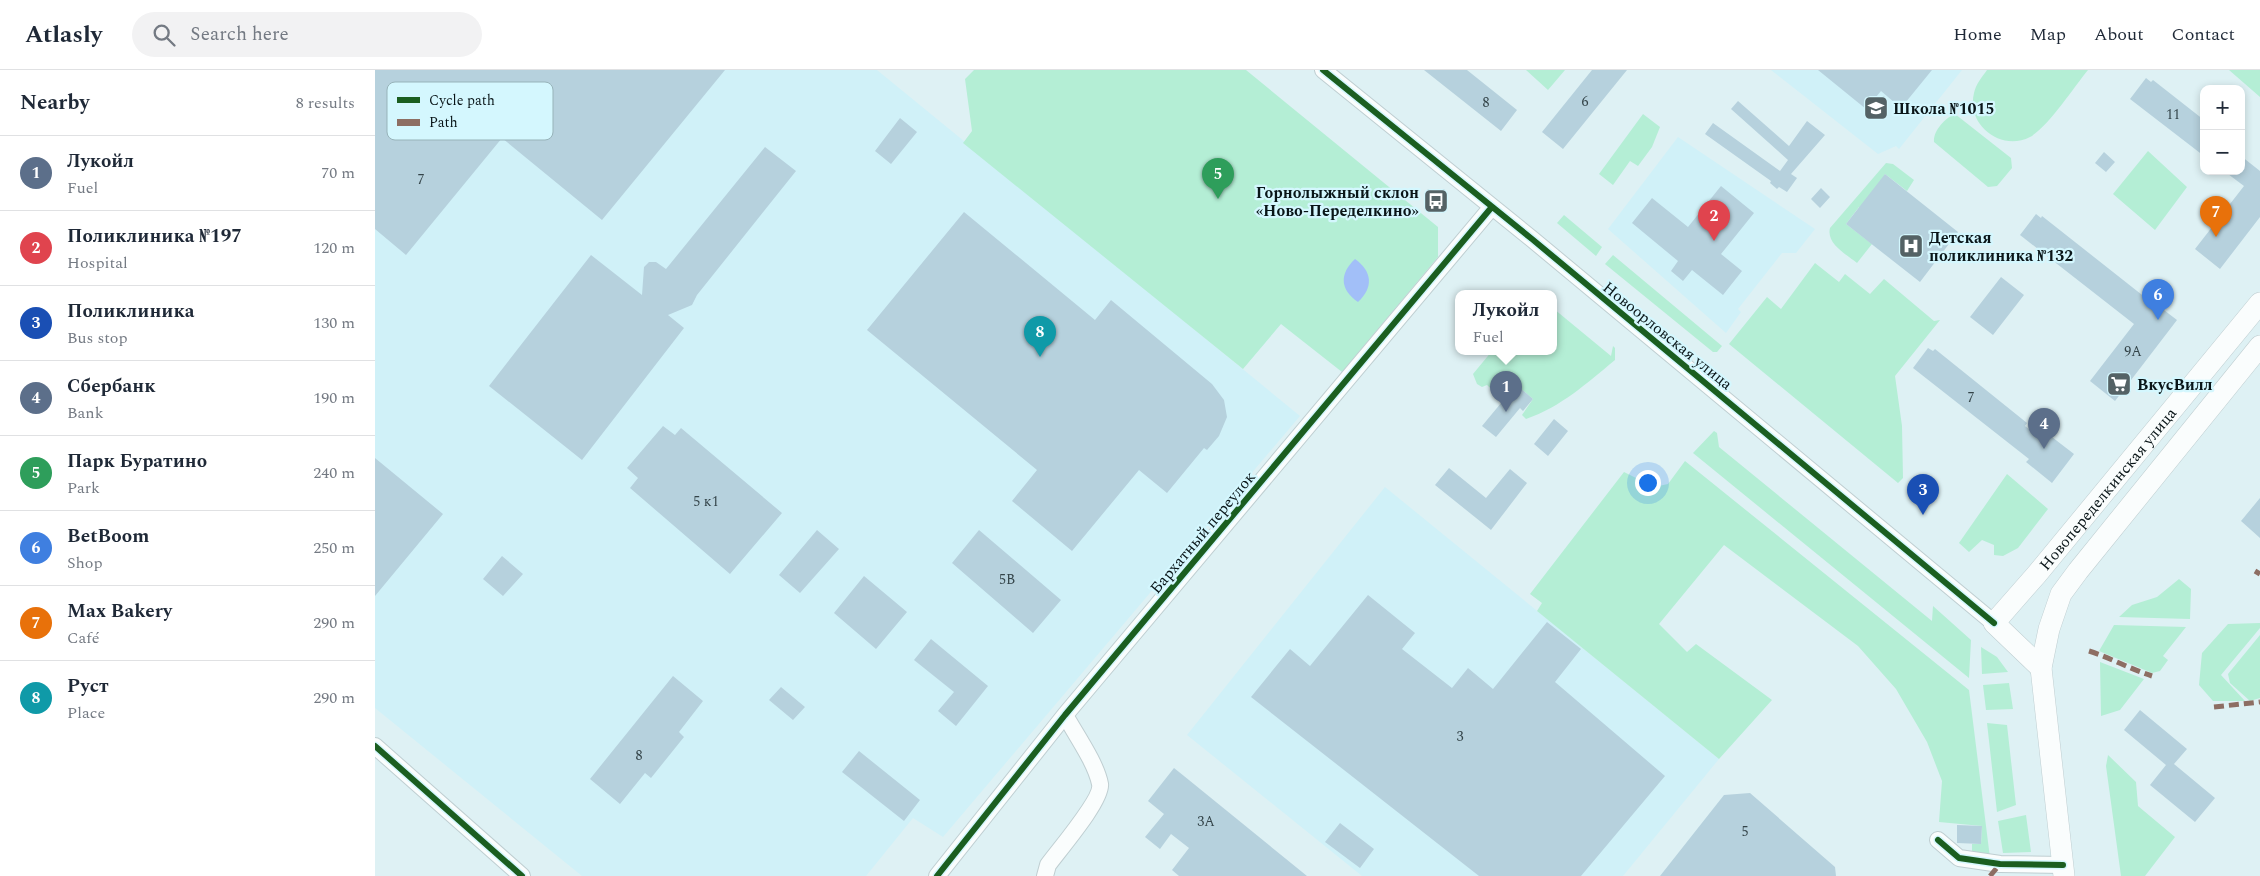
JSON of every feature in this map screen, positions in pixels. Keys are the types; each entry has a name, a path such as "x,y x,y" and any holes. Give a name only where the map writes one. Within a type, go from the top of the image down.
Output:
{"main road":[{"name":"Новопеределкинская улица","path":"1994,623 2037,574 2260,303"},
{"name":"Новопеределкинская улица","path":"2064,870 2041,668 2049,629 2061,594 2260,346"},
{"path":"1994,623 2041,668"}],"street":[{"name":"Новоорловская улица","path":"1323,70 1994,623"},
{"name":"Бархатный переулок","path":"937,876 1065,715 1491,208"},
{"path":"1045,876 1048,865 1095,802 1101,786 1095,770 1065,715"},
{"path":"375,746 522,876"},
{"path":"1938,840 1959,858 2064,870"}],"shaded area":[{"path":"375,70 877,70 1300,416 943,837 913,818 866,876 582,876 375,708"},
{"name":"Школа №1015","path":"1771,70 1962,70 1899,149 1896,146 1878,154"},
{"path":"1678,137 1815,229 1796,253 1782,253 1738,309 1741,312 1726,333 1608,229"},
{"path":"1385,487 1719,759 1623,876 1362,876 1187,735"}],"green space":[{"path":"974,70 1246,70 1438,227 1438,257 1342,372 1281,324 1243,369 963,143 972,131 965,79"},
{"path":"1526,70 1565,70 1548,90"},
{"path":"1987,70 2088,70 2045,125 2030,137 2019,141 2008,141 1988,133 1975,115 1973,105 1974,93"},
{"path":"2229,70 2260,70 2260,97"},
{"path":"1643,114 1660,127 1652,147 1638,166 1630,161 1613,185 1599,174"},
{"path":"1955,114 2011,158 2012,168 1997,186 1988,187 1934,142 1935,134 1940,125"},
{"path":"2148,151 2187,187 2155,230 2113,194"},
{"path":"1886,163 1893,164 1914,180 1907,191 1885,174 1869,215 1859,207 1846,224 1872,244 1857,263 1834,244 1831,239 1830,228"},
{"path":"1564,215 1602,247 1596,256 1557,223"},
{"path":"1613,255 1722,346 1717,352 1713,352 1605,264"},
{"path":"1815,263 1839,282 1845,274 1870,294 1884,279 1934,321 1940,320 1895,376 1902,426 1903,478 1898,483 1729,344 1767,297 1781,309"},
{"path":"1557,311 1611,356 1613,346 1615,348 1615,360 1584,386 1551,408 1526,419 1522,415 1533,399 1512,381 1499,396 1487,385 1482,387 1477,384 1473,374 1489,355 1557,355"},
{"path":"1714,431 1717,433 1719,447 1932,621 1933,606 1971,640 1969,678 1693,453"},
{"path":"1685,461 1969,690 1990,858 1972,857 1972,844 1981,844 1982,826 1939,822 1942,781 1927,742 1896,689 1858,646 1724,545 1659,624 1687,652 1696,644 1772,700 1719,759 1537,611 1542,603 1530,594 1624,472 1654,487 1668,484"},
{"path":"2007,474 2048,509 2018,548 2003,556 1994,555 1994,545 1982,540 1969,552 1959,543"},
{"path":"2179,579 2191,589 2190,619 2119,617 2132,605 2157,597"},
{"path":"2260,623 2260,628 2221,675 2245,701 2213,701 2199,685 2202,653 2228,624"},
{"path":"2114,625 2186,627 2163,656 2168,660 2160,671 2152,673 2099,651"},
{"path":"2260,635 2260,698 2250,701 2230,683 2228,674"},
{"path":"1981,647 1997,657 2008,672 1982,674"},
{"path":"2100,662 2144,679 2120,710 2101,716"},
{"path":"2009,683 2013,709 1986,710 1983,685"},
{"path":"1987,723 2007,725 2016,805 1997,812"},
{"path":"2108,755 2136,782 2138,806 2175,837 2145,876 2121,876 2106,766"},
{"path":"2026,815 2031,852 2003,853 1998,821"}],"water":[{"path":"1355,259 1365,269 1369,279 1367,291 1358,302 1348,292 1344,282 1346,270"}],"building":[{"path":"375,70 725,70 602,220 504,140 553,140 553,82 387,82 387,140 500,140 406,255 375,229"},
{"path":"1424,70 1467,70 1517,110 1501,131"},
{"path":"1592,70 1627,70 1563,149 1542,132"},
{"path":"1818,70 1932,70 1901,108 1881,91 1866,109"},
{"path":"2146,78 2151,82 2153,80 2200,117 2200,153 2130,99"},
{"path":"1738,101 1789,146 1807,121 1825,135 1791,174 1797,178 1787,192 1779,187 1777,189 1770,183 1771,181 1705,134 1713,123 1780,171 1788,160 1731,109"},
{"path":"900,118 917,132 891,164 875,151"},
{"path":"765,147 796,171 697,295 692,305 668,315 684,328 582,460 489,386 591,255 642,295 644,267 649,262 656,262 666,269"},
{"path":"2104,152 2115,162 2106,172 2095,163"},
{"path":"2245,159 2260,171 2260,217 2220,269 2195,249 2244,186 2229,175 2245,175"},
{"path":"1885,174 1958,232 1920,282 1846,224"},
{"path":"1721,186 1754,213 1721,254 1742,271 1723,295 1692,270 1683,281 1671,271 1678,261 1632,223 1652,198 1688,227"},
{"path":"1821,188 1830,197 1820,208 1811,199"},
{"path":"964,212 1095,320 1111,300 1212,384 1224,400 1227,417 1219,436 1207,450 1204,448 1167,493 1139,470 1072,551 1012,501 1037,470 867,330"},
{"path":"2036,214 2041,218 2042,216 2151,302 2177,320 2115,401 2090,381 2134,324 2020,235"},
{"path":"2001,277 2024,295 1993,335 1970,317"},
{"path":"1928,348 1933,351 1935,349 2027,423 2025,426 2043,440 2048,434 2074,454 2052,483 2026,462 2029,459 1913,368"},
{"path":"1512,381 1533,399 1523,411 1520,408 1496,437 1482,426 1506,397 1502,393"},
{"path":"1554,419 1568,431 1548,456 1534,444"},
{"path":"663,426 675,435 681,428 782,513 730,574 630,488 638,478 627,468"},
{"path":"375,458 443,514 375,596"},
{"path":"1449,468 1486,498 1510,469 1527,483 1491,530 1435,485"},
{"path":"2260,498 2260,538 2241,521"},
{"path":"817,530 839,549 800,593 779,575"},
{"path":"979,530 1061,600 1033,633 952,563"},
{"path":"502,556 523,574 503,596 483,579"},
{"path":"864,576 907,612 876,649 834,613"},
{"path":"1368,595 1415,633 1402,649 1452,688 1468,668 1493,689 1547,622 1581,649 1555,682 1665,776 1581,876 1479,876 1251,697 1290,649 1310,666"},
{"path":"931,639 988,686 956,726 938,711 954,692 914,660"},
{"path":"673,676 703,701 679,732 684,737 651,778 645,773 620,804 590,779"},
{"path":"781,687 805,707 793,720 769,700"},
{"path":"2140,710 2187,749 2174,764 2215,798 2195,822 2150,785 2166,765 2124,730"},
{"path":"859,751 920,800 904,821 842,772"},
{"path":"1174,768 1307,876 1179,876 1172,870 1189,848 1171,834 1160,849 1145,837 1164,814 1148,801"},
{"path":"1750,793 1835,867 1836,876 1660,876 1724,795"},
{"path":"1340,823 1374,849 1360,868 1325,842"},
{"path":"1957,825 1982,826 1981,844 1957,843"}],"marked path":[{"path":"2255,571 2260,574"},
{"path":"2089,651 2152,676"},
{"path":"2214,707 2260,702"},
{"path":"1990,876 2000,864"}],"cycle path":[{"path":"1323,70 1532,239 1994,623"},
{"path":"937,876 1065,715 1491,208"},
{"path":"375,746 522,876"},
{"path":"1938,840 1959,858 2000,864 2063,865"}],"place":[{"name":"Школа №1015","path":"1876,108"},
{"name":"Парк Буратино","path":"1218,199"},
{"name":"Горнолыжный склон «Ново-Переделкино»","path":"1436,201"},
{"name":"Max Bakery","path":"2216,237"},
{"name":"Поликлиника №197","path":"1714,241"},
{"name":"Детская поликлиника №132","path":"1911,246"},
{"name":"BetBoom","path":"2158,320"},
{"name":"Руст","path":"1040,357"},
{"name":"ВкусВилл","path":"2119,384"},
{"name":"Лукойл","path":"1506,412"},
{"name":"Сбербанк","path":"2044,449"},
{"name":"Поликлиника","path":"1923,515"}]}
